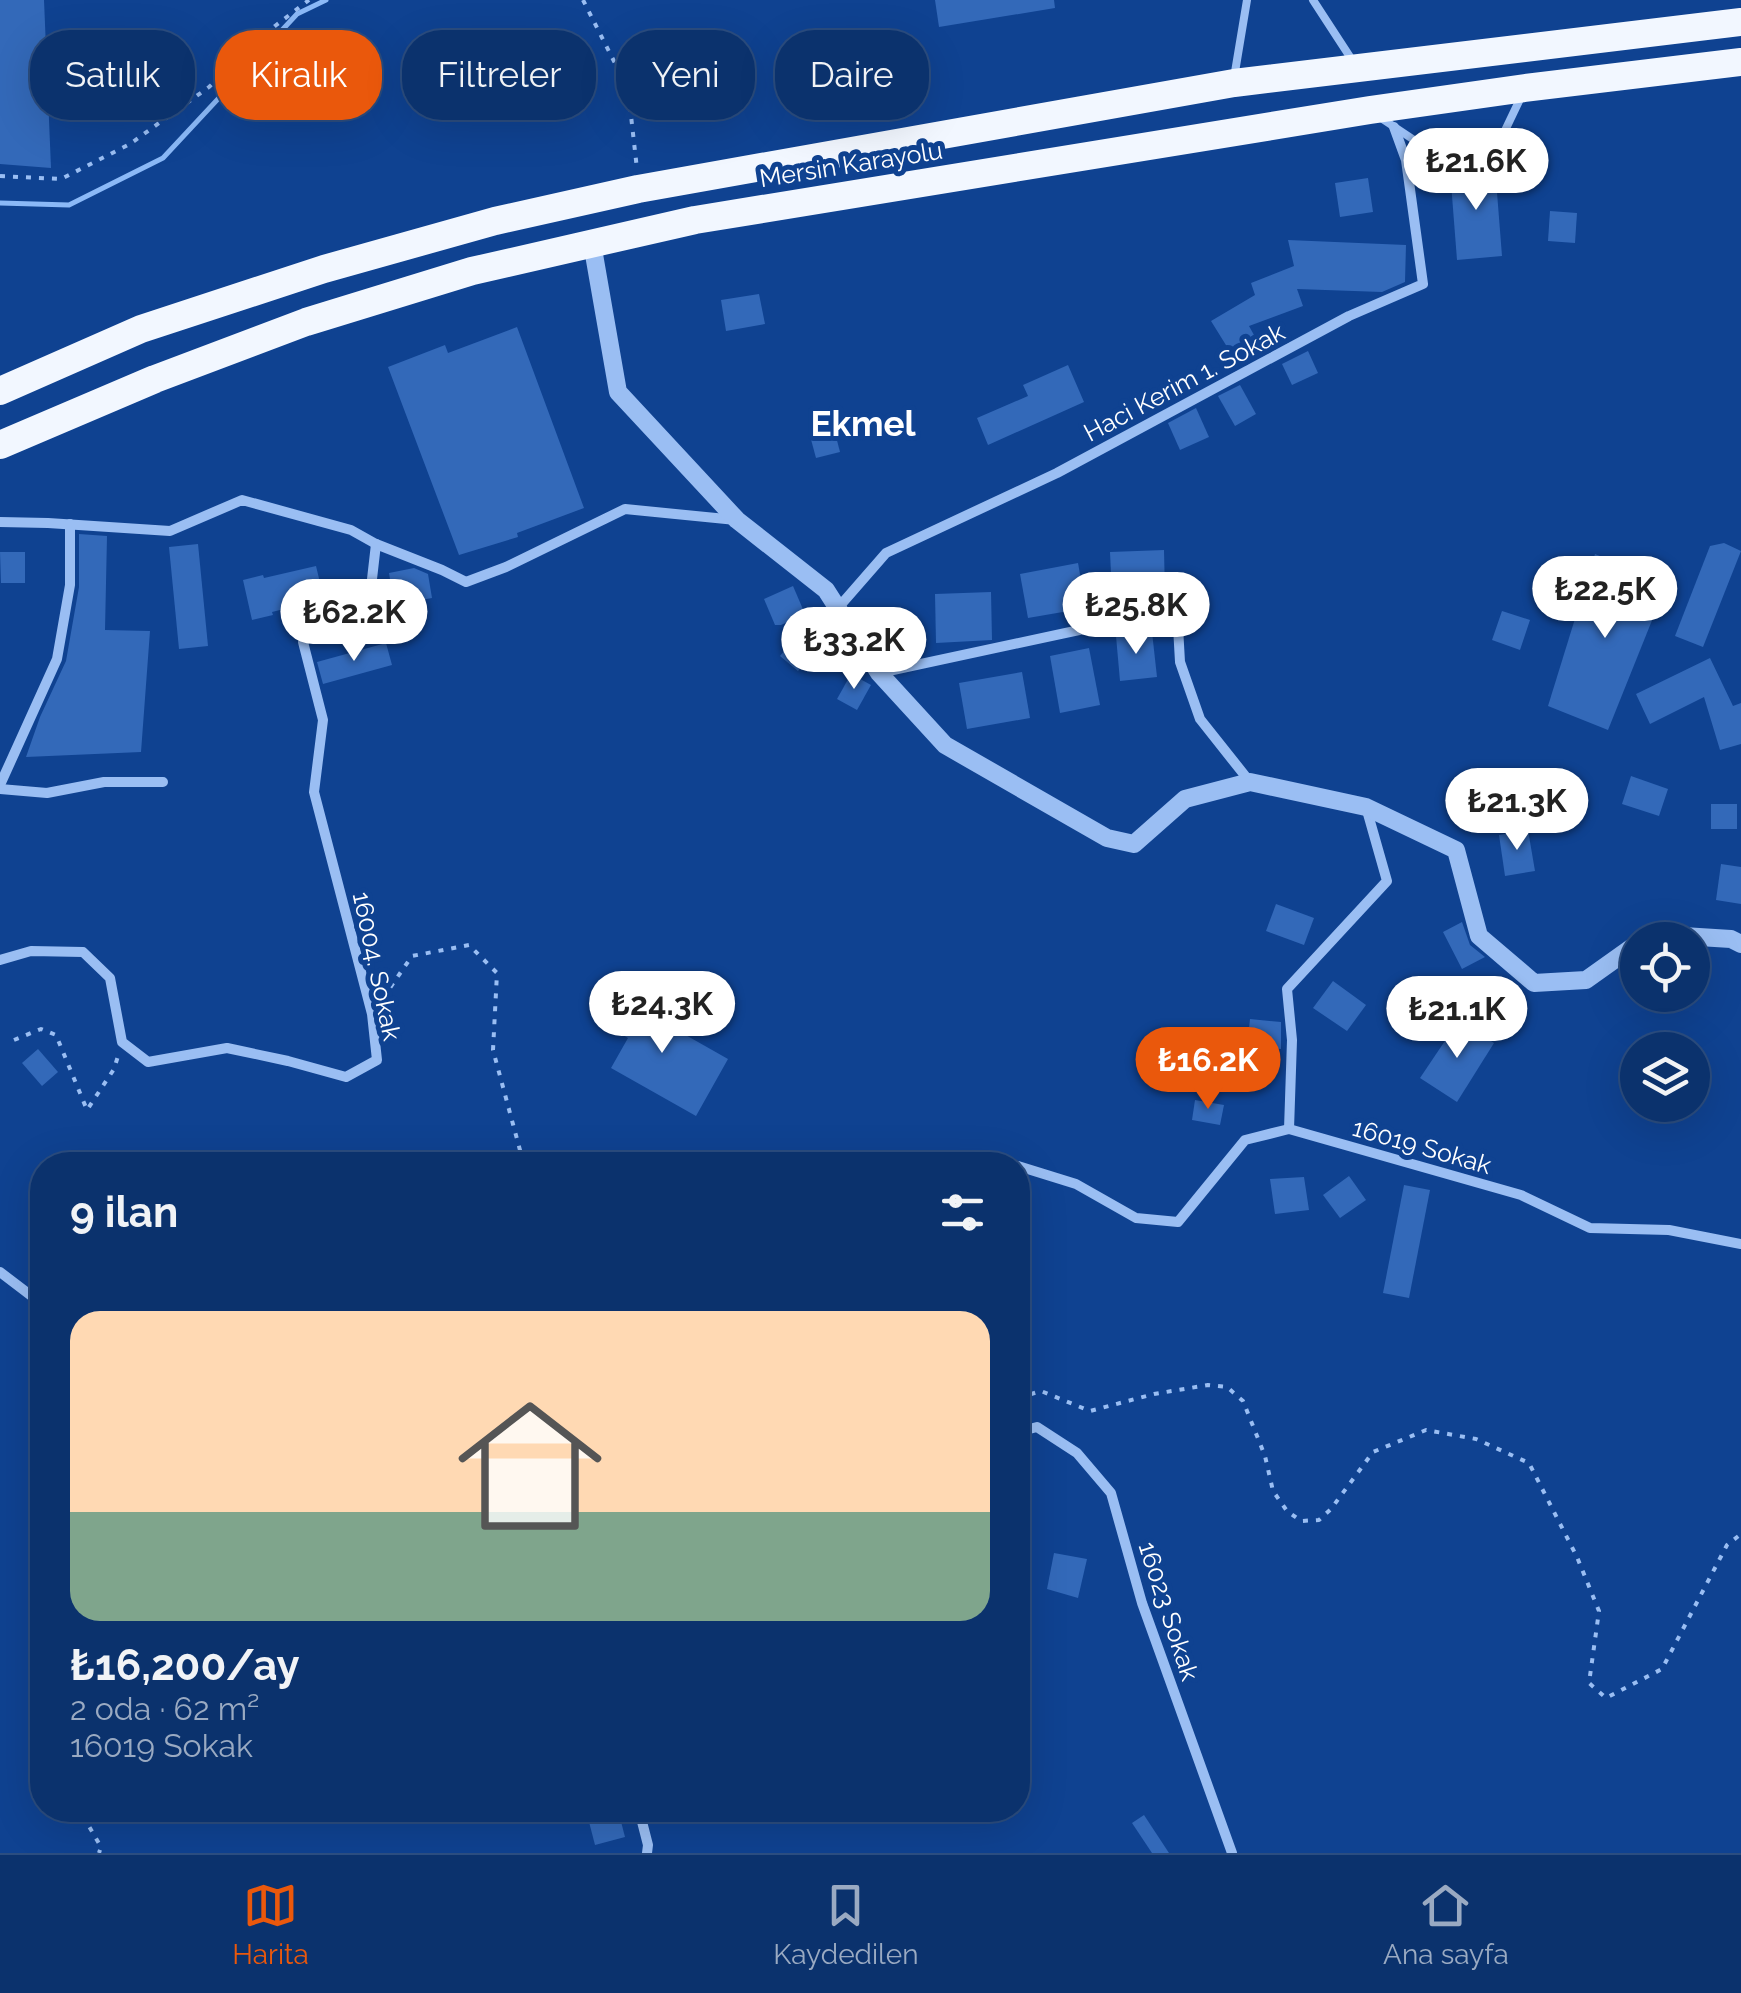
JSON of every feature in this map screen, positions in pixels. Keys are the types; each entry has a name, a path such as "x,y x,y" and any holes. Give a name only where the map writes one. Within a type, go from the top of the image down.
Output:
{"highway":[{"name":"Mersin Karayolu","path":"0,391 141,329 324,269 495,222 638,189 1234,83 1741,22"},
{"name":"Mersin Karayolu","path":"0,445 155,379 306,322 472,271 695,220 1370,110 1741,62"}],"street":[{"name":"Haci Kerim 1. Sokak","path":"838,608 886,552 1057,474 1349,316 1423,284 1406,160 1394,127"},
{"path":"592,243 618,392 737,520 826,590 880,673 945,744 1107,838 1134,844 1185,800 1250,782 1366,807 1456,850 1479,936 1534,983 1586,980 1620,956"},
{"path":"0,522 170,531 242,500 350,530 466,582 625,509 737,520"},
{"path":"70,524 70,585 58,659 0,787 48,793 104,782 163,782"},
{"name":"16004. Sokak","path":"122,1042 148,1062 227,1048 346,1078 377,1060 372,1014 314,792 322,720 303,642 328,619 376,616 372,579 376,544"},
{"path":"880,673 1177,609 1180,662 1200,719 1250,782"},
{"path":"1030,1169 1076,1184 1136,1218 1178,1222 1245,1140 1289,1129 1292,1040 1288,989 1387,881 1366,807"},
{"path":"1710,938 1741,944"},
{"path":"0,960 32,950 83,952 110,978 122,1042"},
{"name":"16019 Sokak","path":"1289,1129 1521,1195 1590,1228 1669,1230 1741,1244"},
{"path":"0,1272 30,1295"},
{"name":"16023 Sokak","path":"1030,1429 1037,1427 1077,1453 1111,1492 1142,1603 1232,1853"},
{"path":"643,1822 647,1853"}],"lane":[{"path":"1234,83 1247,0"},
{"path":"1313,0 1357,67"},
{"path":"1370,110 1434,154 1500,142 1525,88"}],"path":[{"path":"0,176 62,178 130,144 210,87 309,0"},
{"path":"584,0 628,89 638,189"},
{"path":"372,1014 412,956 469,944 497,973 493,1050 520,1152"},
{"path":"14,1040 41,1030 56,1036 86,1110 114,1069 122,1042"},
{"path":"1030,1394 1041,1391 1090,1411 1172,1391 1208,1385 1227,1387 1243,1401 1265,1456 1273,1491 1287,1511 1301,1521 1320,1520 1373,1452 1426,1430 1476,1439 1529,1463 1578,1557 1599,1611 1589,1683 1606,1698 1662,1669 1727,1545 1741,1534"},
{"path":"86,1822 100,1853"}],"building":[{"path":"0,0 44,0 45,30 30,30 30,120 49,120 51,168 0,164"},
{"path":"935,0 1054,0 1055,8 939,27"},
{"path":"1495,167 1502,256 1457,260 1450,170"},
{"path":"1368,178 1373,212 1340,217 1335,183"},
{"path":"1550,211 1577,213 1575,243 1548,241"},
{"path":"1288,240 1406,245 1405,282 1382,292 1297,289 1303,306 1249,326 1254,335 1229,350 1211,321 1255,295 1251,283 1294,266"},
{"path":"759,294 765,324 726,331 721,300"},
{"path":"517,327 584,508 517,533 518,537 459,555 388,367 445,345 448,353"},
{"path":"1308,351 1318,373 1292,385 1282,364"},
{"path":"1068,365 1084,402 988,445 977,418 1028,396 1023,385"},
{"path":"1240,385 1256,414 1235,426 1218,396"},
{"path":"1196,408 1209,437 1180,450 1168,423"},
{"path":"833,425 840,452 816,458 809,432"},
{"path":"79,534 107,536 105,630 150,631 141,752 26,757 66,661 79,587"},
{"path":"1724,543 1741,551 1703,647 1675,636 1710,546"},
{"path":"198,544 208,646 179,649 169,547"},
{"path":"1164,550 1165,594 1112,596 1110,552"},
{"path":"0,552 25,552 25,583 1,583"},
{"path":"1595,554 1667,583 1608,730 1548,706"},
{"path":"1078,563 1086,608 1028,618 1020,574"},
{"path":"316,566 324,599 252,620 243,580"},
{"path":"414,568 428,574 432,598 394,605 389,573"},
{"path":"793,586 805,614 775,625 764,599"},
{"path":"991,592 992,640 936,643 935,594"},
{"path":"1502,611 1530,620 1520,650 1492,640"},
{"path":"1152,632 1157,677 1120,681 1116,636"},
{"path":"794,639 812,654 798,671 780,656"},
{"path":"386,643 392,665 323,684 317,662"},
{"path":"1089,648 1100,705 1060,713 1050,656"},
{"path":"1710,658 1733,706 1741,703 1741,744 1720,750 1704,697 1650,724 1636,694"},
{"path":"1022,672 1030,718 967,729 959,683"},
{"path":"851,674 871,685 857,710 837,699"},
{"path":"1631,776 1668,789 1659,816 1622,804"},
{"path":"1711,804 1737,804 1737,829 1711,829"},
{"path":"1528,830 1535,871 1505,876 1499,835"},
{"path":"1721,864 1741,867 1741,904 1716,900"},
{"path":"1276,904 1314,918 1304,945 1266,931"},
{"path":"1462,922 1470,945 1485,957 1462,969 1443,932"},
{"path":"1333,981 1366,1005 1347,1031 1313,1008"},
{"path":"608,991 728,1059 696,1116 611,1068 628,1038 597,1020"},
{"path":"1250,1019 1281,1022 1281,1049 1247,1047"},
{"path":"1459,1020 1494,1043 1457,1102 1420,1078"},
{"path":"38,1049 58,1072 42,1086 22,1063"},
{"path":"1195,1100 1224,1105 1220,1125 1192,1120"},
{"path":"1349,1176 1366,1200 1340,1218 1323,1195"},
{"path":"1304,1177 1309,1210 1275,1214 1270,1179"},
{"path":"1404,1185 1430,1190 1409,1298 1383,1293"},
{"path":"1054,1553 1087,1559 1078,1598 1047,1589"},
{"path":"1144,1815 1169,1853 1152,1853 1132,1823"},
{"path":"589,1822 621,1822 625,1837 595,1845"}],"waterway":[{"path":"0,203 69,205 163,158 297,14 326,0"}],"district":[{"name":"Ekmel","path":"863,423"}]}
